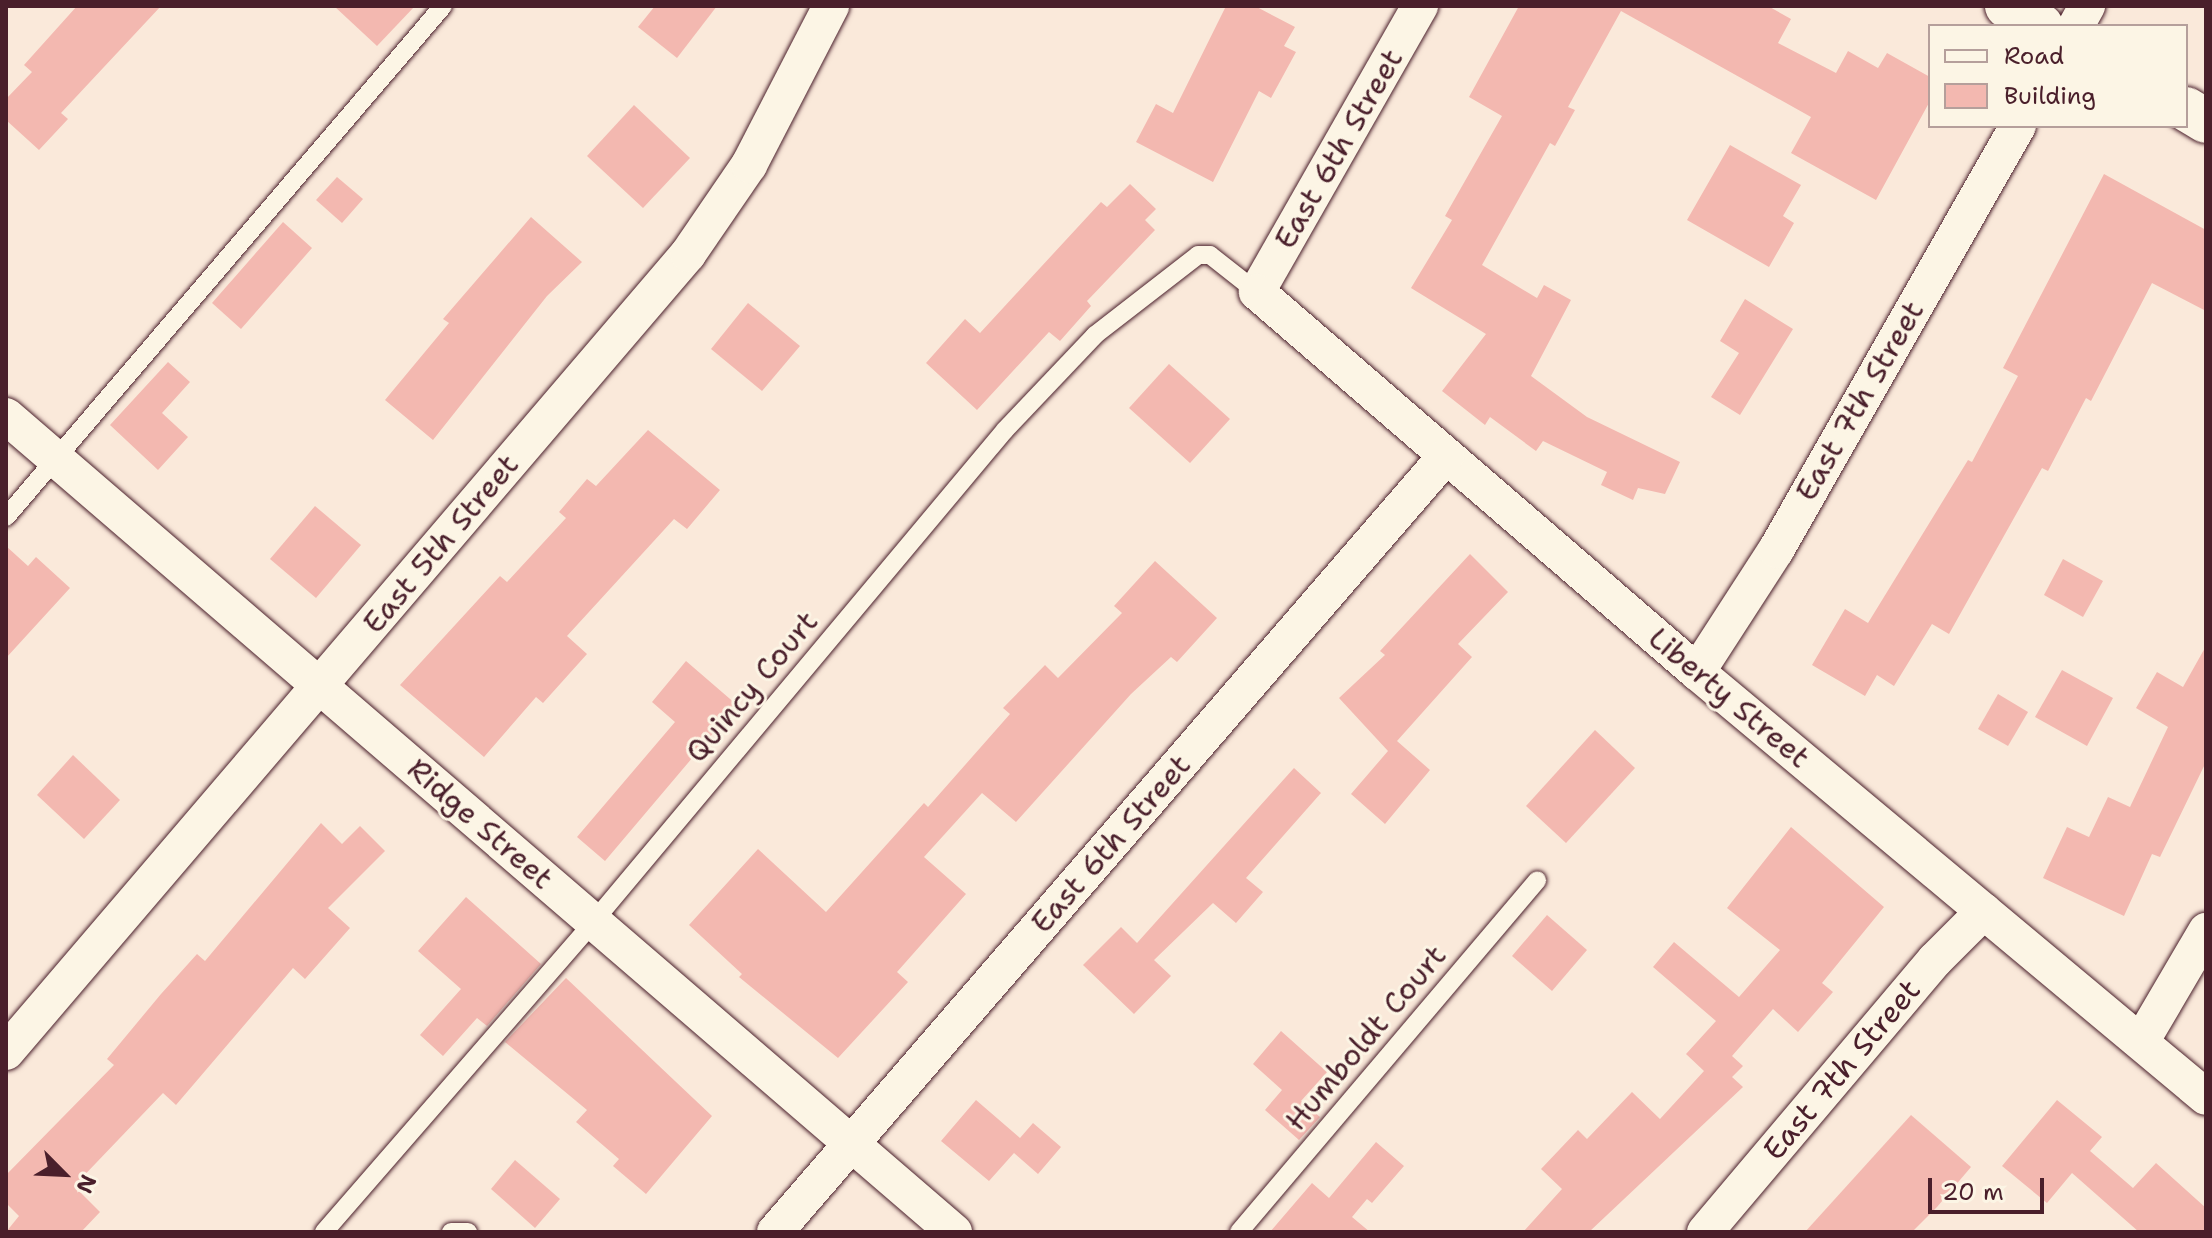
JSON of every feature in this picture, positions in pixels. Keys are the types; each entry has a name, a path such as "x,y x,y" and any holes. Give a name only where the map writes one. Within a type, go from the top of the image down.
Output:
{"street":[{"name":"East 5th Street","path":"6,1052 720,213 831,6"},
{"name":"East 6th Street","path":"1257,292 1420,6"},
{"path":"2007,6 2038,24"},
{"path":"2077,24 2087,6"},
{"path":"2188,110 2206,121"},
{"name":"East 7th Street","path":"1697,672 1776,550 2017,128"},
{"name":"Liberty Street","path":"1257,292 1697,672 2206,1097"},
{"name":"Ridge Street","path":"6,416 954,1232"},
{"name":"East 6th Street","path":"775,1232 1446,456"},
{"name":"East 7th Street","path":"1705,1232 1935,960 1984,911"},
{"path":"2141,1042 2206,931"}],"lane":[{"path":"6,517 443,6"},
{"name":"Quincy Court","path":"324,1232 594,921 985,453 1095,335 1198,255 1210,255 1257,292"},
{"name":"Humboldt Court","path":"1239,1232 1537,880"},
{"path":"451,1232 468,1232"}],"building":[{"path":"77,6 161,6 61,113 68,119 39,150 6,120 6,99 32,72 24,65"},
{"path":"334,6 415,6 377,46"},
{"path":"655,6 717,6 677,58 638,27"},
{"path":"1226,6 1255,6 1295,27 1284,46 1296,52 1271,98 1259,91 1213,182 1136,142 1156,104 1173,113"},
{"path":"1519,6 1768,6 1791,19 1778,43 1836,73 1848,51 1878,68 1887,53 1928,76 1928,105 1876,200 1791,153 1811,117 1621,11 1568,107 1575,110 1555,146 1550,143 1482,265 1537,298 1544,285 1571,300 1531,376 1587,417 1680,462 1665,494 1638,488 1633,500 1601,485 1607,472 1543,441 1536,451 1490,417 1485,425 1442,391 1486,334 1411,288 1452,220 1445,216 1502,116 1469,97"},
{"path":"634,105 690,158 643,208 587,156"},
{"path":"1730,145 1801,185 1783,216 1794,223 1769,267 1687,220"},
{"path":"2104,174 2206,230 2206,311 2152,283 2091,401 2086,398 2048,471 2042,468 1949,634 1932,624 1894,686 1877,675 1865,696 1812,665 1845,609 1868,623 1968,460 1972,462 2018,376 2003,368"},
{"path":"337,177 363,199 342,223 316,200"},
{"path":"1130,184 1156,209 1145,220 1155,230 1087,301 1091,306 1060,341 1049,332 977,410 926,363 965,319 980,333 1101,202 1107,207"},
{"path":"531,217 582,262 547,296 433,440 385,400 449,323 443,319"},
{"path":"283,222 312,248 241,329 212,303"},
{"path":"1745,299 1793,329 1740,415 1711,397 1739,353 1720,341"},
{"path":"748,303 800,346 762,391 711,349"},
{"path":"168,362 190,382 162,413 188,437 158,470 110,425"},
{"path":"1169,364 1230,419 1190,463 1129,408"},
{"path":"648,430 720,490 687,529 674,519 567,636 587,654 543,703 536,697 484,757 400,685 500,576 507,582 566,518 559,512 587,479 596,486"},
{"path":"315,506 361,545 316,598 270,559"},
{"path":"6,546 28,566 36,557 70,588 6,658"},
{"path":"1470,554 1508,592 1458,644 1472,657 1397,741 1430,770 1385,824 1351,794 1388,751 1339,698 1385,655 1380,651"},
{"path":"2063,559 2103,581 2083,617 2044,595"},
{"path":"1155,561 1217,618 1177,662 1171,657 1131,694 1016,822 982,793 924,857 966,894 897,972 908,982 838,1058 739,977 742,974 689,925 758,849 826,912 924,803 928,807 1010,714 1003,708 1045,665 1058,678 1122,613 1114,606"},
{"path":"2206,646 2206,762 2160,857 2152,854 2124,916 2043,878 2067,827 2089,837 2108,797 2130,807 2168,727 2136,708 2157,672 2183,687"},
{"path":"686,661 737,705 605,861 577,837 675,722 652,702"},
{"path":"2062,670 2113,698 2087,746 2035,717"},
{"path":"1998,694 2028,712 2008,746 1978,729"},
{"path":"1595,730 1635,768 1566,843 1526,806"},
{"path":"73,755 120,800 84,839 37,795"},
{"path":"1294,768 1321,793 1246,878 1263,892 1236,923 1213,903 1154,960 1171,976 1134,1014 1083,965 1121,927 1137,943"},
{"path":"321,823 342,844 360,826 385,851 328,908 350,928 305,979 293,968 176,1105 163,1093 74,1186 100,1212 81,1232 6,1232 19,1216 6,1203 6,1175 114,1065 107,1059 161,994 197,954 205,961"},
{"path":"1791,827 1884,907 1822,983 1833,992 1798,1032 1773,1009 1732,1056 1743,1066 1732,1077 1743,1087 1589,1232 1523,1232 1562,1189 1541,1169 1578,1130 1587,1139 1632,1092 1660,1119 1704,1071 1686,1054 1716,1021 1653,967 1674,942 1739,997 1780,950 1727,908"},
{"path":"466,897 541,964 487,1026 477,1018 443,1056 420,1035 461,989 418,951"},
{"path":"1547,915 1587,950 1552,991 1512,956"},
{"path":"566,978 712,1116 646,1194 613,1166 619,1159 576,1122 587,1110 505,1042"},
{"path":"1281,1031 1327,1072 1301,1101 1320,1117 1299,1140 1265,1110 1282,1090 1253,1064"},
{"path":"976,1100 1020,1138 1033,1123 1061,1147 1038,1174 1014,1153 989,1181 941,1141"},
{"path":"2057,1100 2102,1137 2090,1151 2133,1188 2156,1163 2206,1208 2206,1232 2139,1232 2072,1173 2047,1203 2002,1166"},
{"path":"1911,1115 1971,1167 1937,1207 1912,1232 1805,1232"},
{"path":"1376,1142 1404,1166 1372,1203 1367,1199 1352,1217 1370,1232 1270,1232 1312,1183 1329,1198"},
{"path":"515,1160 560,1199 535,1228 491,1189"}]}
